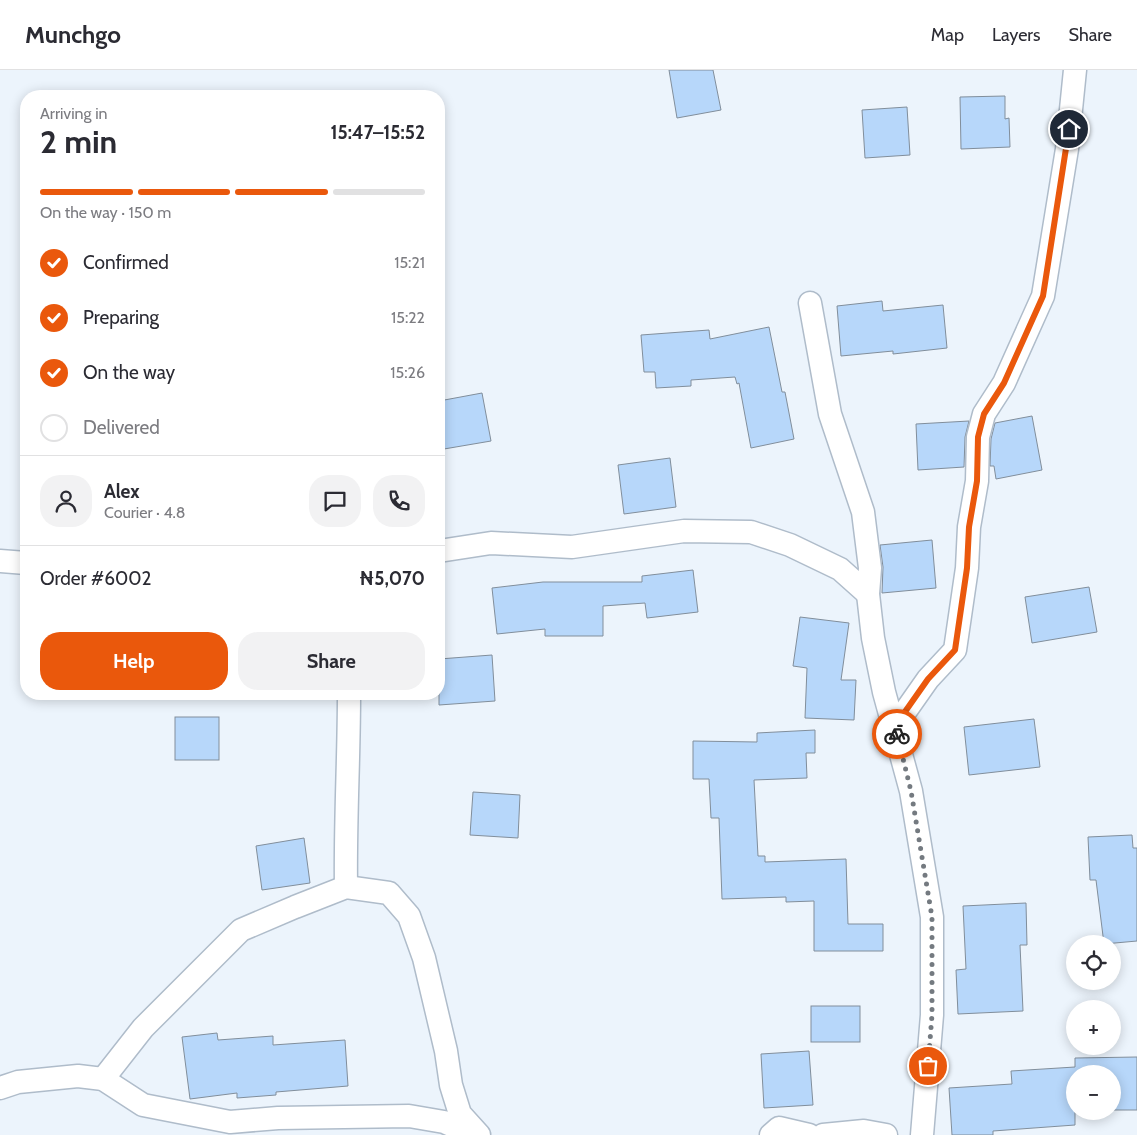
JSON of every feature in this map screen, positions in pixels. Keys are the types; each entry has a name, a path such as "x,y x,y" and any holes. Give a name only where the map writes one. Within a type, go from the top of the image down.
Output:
{"street":[{"path":"895,726 928,679 955,650 967,568 969,527 977,481 978,437 984,414 1004,383 1043,296 1067,149 1075,70"},
{"path":"810,304 830,414 863,512 870,568 868,594 873,638 884,692 895,726 911,791 932,917 932,1015 922,1135"},
{"path":"445,550 491,543 572,547 684,530 751,532 790,545 840,569 868,594"},
{"path":"0,560 20,563"},
{"path":"346,887 345,841 349,772 349,700"},
{"path":"102,1079 144,1028 241,930 346,887 389,893 409,916 424,958 436,1006 453,1092 460,1114 479,1135"},
{"path":"0,1088 18,1082 78,1076 102,1079 143,1105 230,1122 249,1128 334,1116 409,1116 444,1122 474,1135"},
{"path":"771,1135 779,1128 809,1135"},
{"path":"823,1135 864,1132 886,1135"}],"building":[{"path":"669,70 713,70 721,110 677,118"},
{"path":"1005,96 1005,119 1009,118 1010,147 961,149 960,97"},
{"path":"907,107 910,155 865,158 862,110"},
{"path":"882,301 883,311 943,305 947,348 893,354 893,351 841,356 837,306"},
{"path":"769,327 794,439 751,448 739,383 737,384 735,377 691,380 691,386 656,388 655,372 644,372 641,335 709,330 710,339"},
{"path":"482,393 491,441 445,449 445,400"},
{"path":"1032,416 1042,470 996,479 994,466 990,466 991,439 995,423"},
{"path":"969,421 965,437 964,467 918,470 916,424"},
{"path":"670,458 676,507 624,514 618,465"},
{"path":"932,540 936,588 882,593 883,567 880,545"},
{"path":"693,570 698,612 647,618 645,603 603,606 603,636 545,636 545,629 497,634 492,588 543,582 642,582 642,576"},
{"path":"1089,587 1097,632 1032,643 1025,597"},
{"path":"800,617 849,623 841,680 856,680 854,720 805,718 807,668 793,666"},
{"path":"492,655 495,701 439,705 439,700 445,700 445,659"},
{"path":"175,717 219,717 219,760 175,760"},
{"path":"1034,719 1040,767 969,775 964,727"},
{"path":"815,730 815,753 806,753 807,778 754,780 758,856 765,856 765,862 846,859 848,924 883,924 883,951 814,951 814,901 786,902 786,897 722,899 719,818 711,818 709,779 693,779 693,741 757,742 757,733"},
{"path":"473,792 520,795 518,838 470,835"},
{"path":"1132,835 1133,848 1137,848 1137,941 1121,942 1121,935 1103,935 1096,880 1090,880 1088,837"},
{"path":"304,838 310,883 262,890 256,846"},
{"path":"1026,903 1027,945 1020,945 1023,1011 958,1014 956,970 966,969 963,906"},
{"path":"811,1006 860,1006 860,1042 811,1042"},
{"path":"217,1033 218,1040 273,1036 273,1045 345,1040 348,1086 276,1092 276,1095 237,1098 237,1093 190,1099 182,1037"},
{"path":"809,1051 813,1105 764,1108 761,1054"},
{"path":"1137,1057 1137,1110 1121,1110 1121,1065 1075,1065 1075,1058"},
{"path":"1066,1068 1066,1120 1075,1120 1075,1125 993,1131 993,1135 952,1135 949,1088 1012,1084 1011,1071"}],"way so far":[{"path":"897,734 911,791 932,917 932,1015 928,1066"}],"route":[{"path":"897,734 895,726 928,679 955,650 967,568 969,527 977,481 978,437 984,414 1004,383 1043,296 1069,129"}]}
